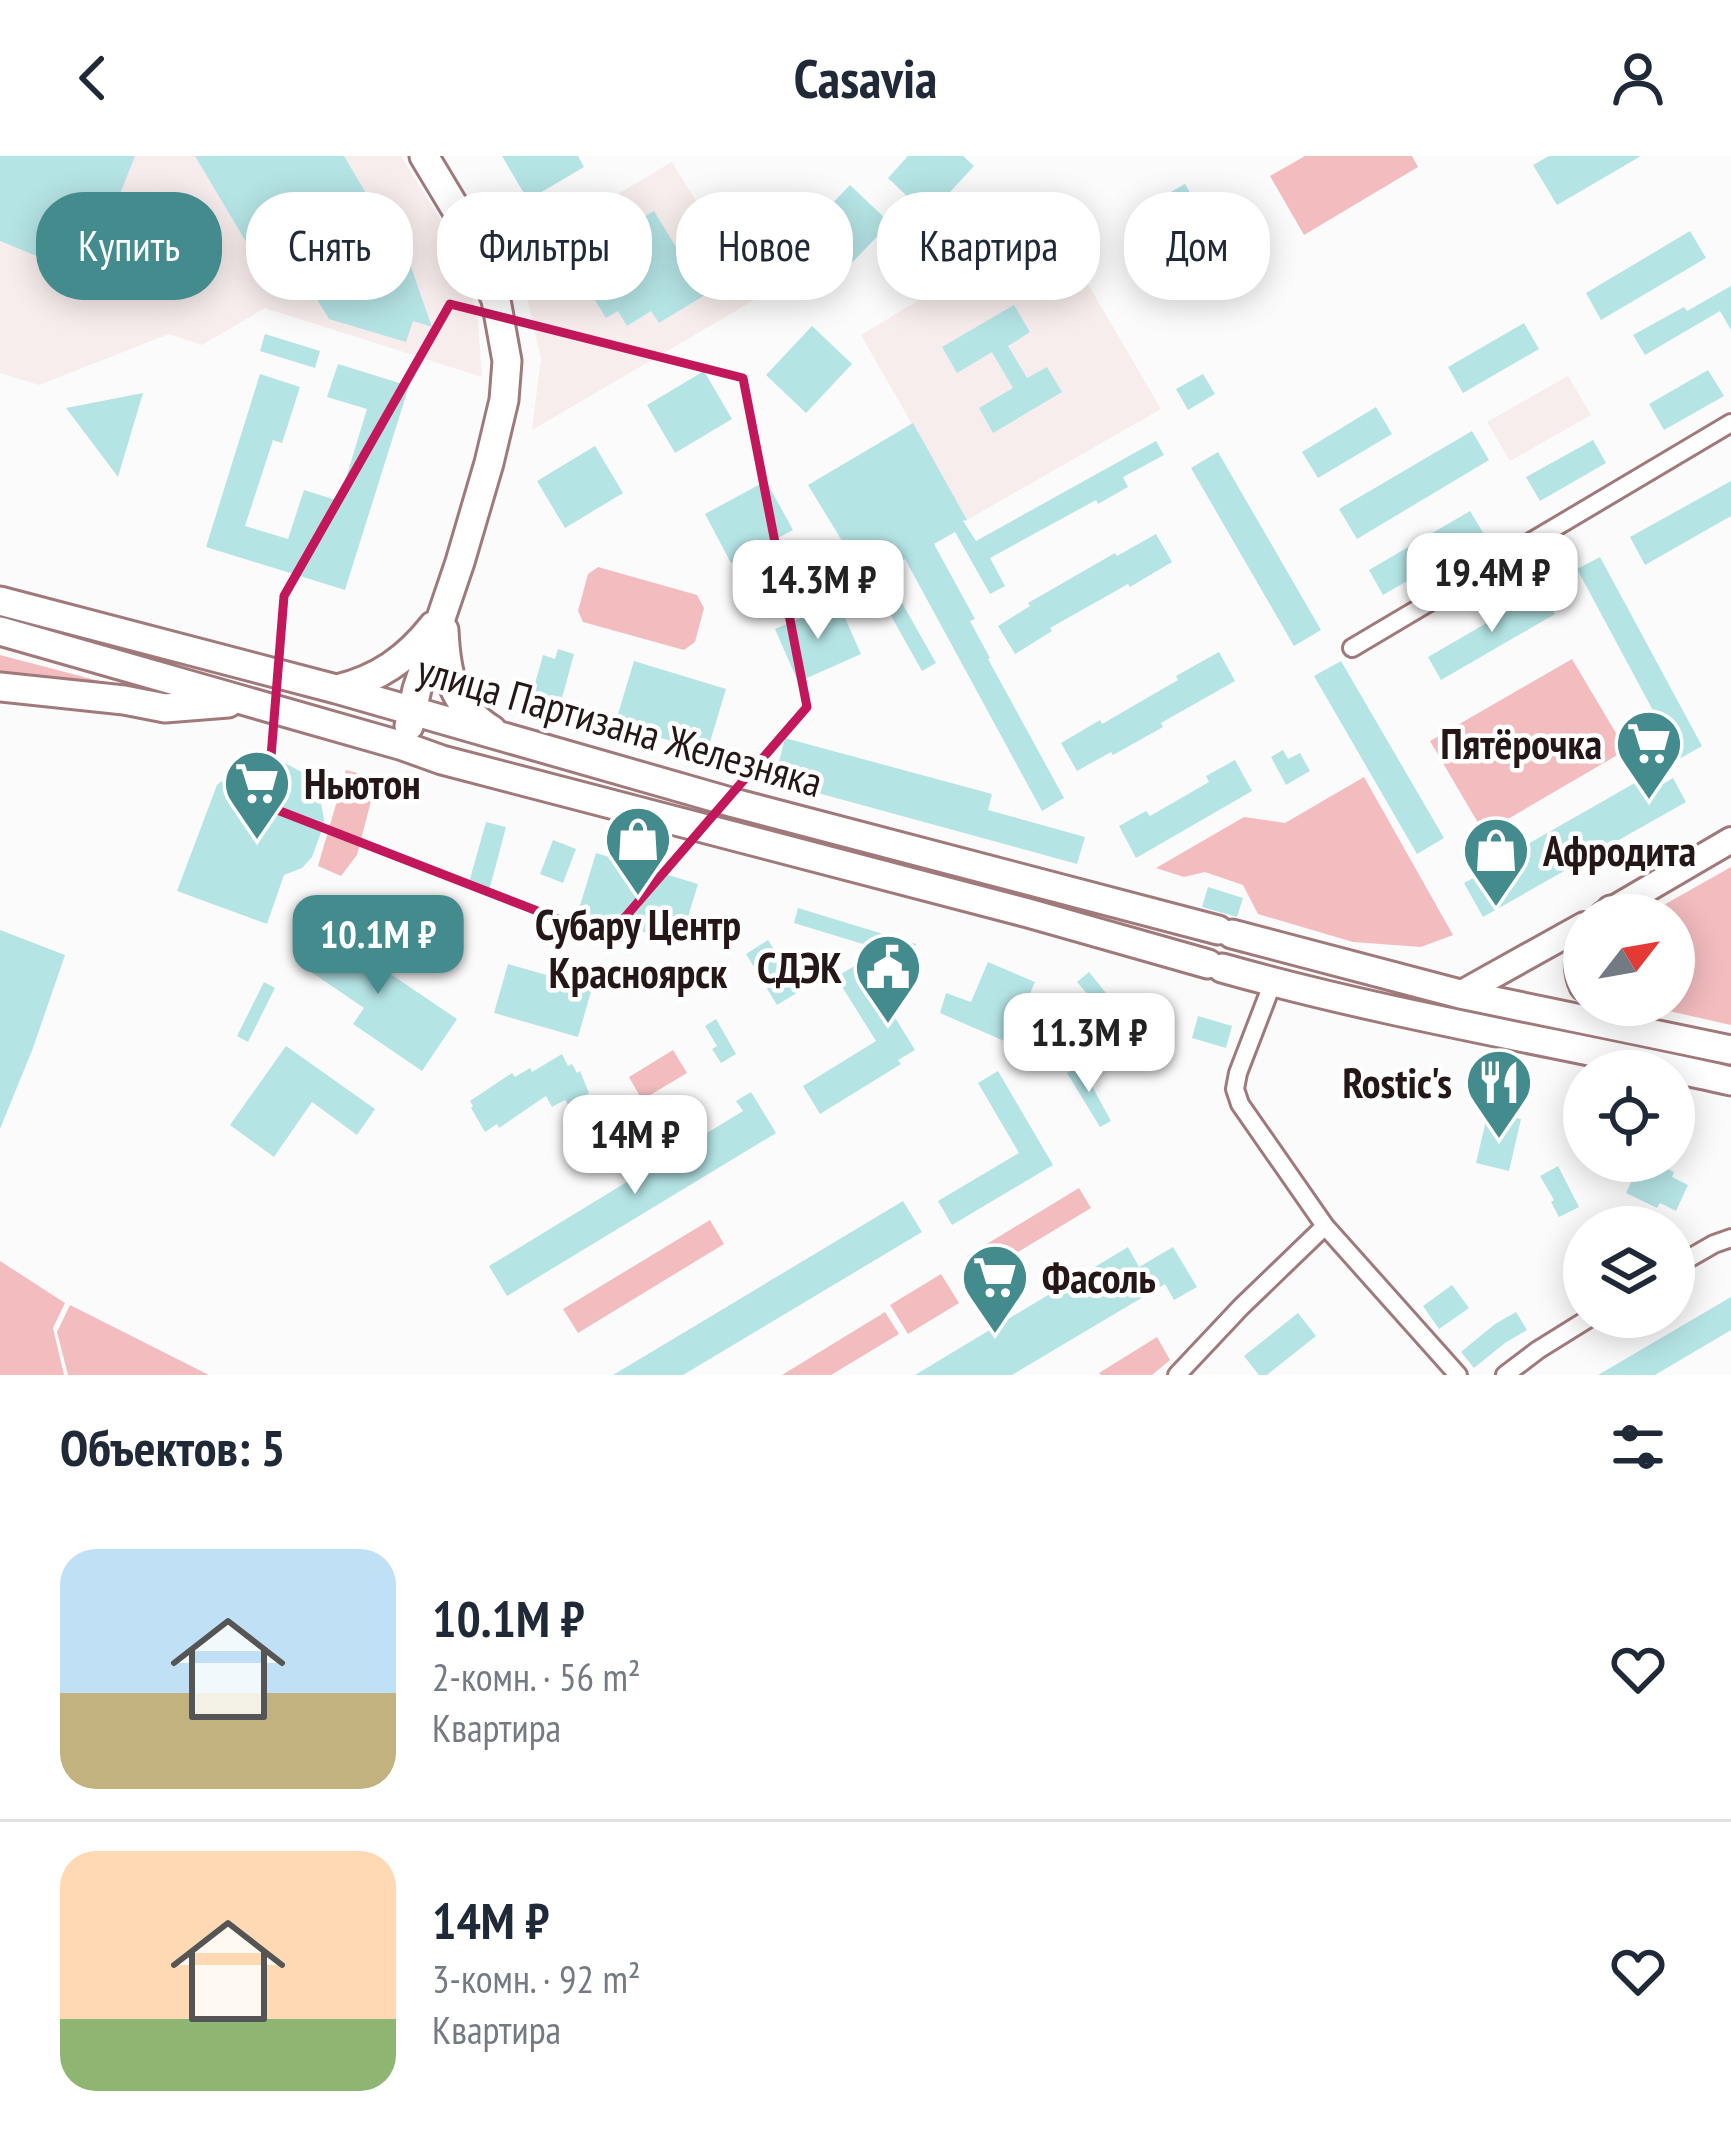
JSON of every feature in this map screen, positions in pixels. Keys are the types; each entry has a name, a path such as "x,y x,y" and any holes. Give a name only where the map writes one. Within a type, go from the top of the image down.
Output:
{"main road":[{"path":"403,746 494,442 507,361 496,300 460,216 424,156"},
{"name":"улица Партизана Железняка","path":"0,601 336,689 734,803 1460,994 1698,1041"},
{"path":"336,689 391,668 415,649 443,614"},
{"path":"443,614 447,665 460,702 477,720 507,739"},
{"name":"улица Партизана Железняка","path":"0,632 442,760 1273,982 1731,1081"},
{"path":"0,687 165,708 244,702"},
{"path":"1639,894 1731,840"},
{"path":"1453,1024 1460,994 1563,937"},
{"path":"1657,1026 1731,1050"}],"street":[{"path":"1352,648 1731,423"},
{"path":"1273,982 1238,1073 1235,1089 1240,1105 1325,1226 1458,1375"},
{"path":"1177,1375 1325,1226"},
{"path":"1695,1255 1731,1238"},
{"path":"1505,1375 1563,1334"}],"highlighted area":[{"path":"450,304 743,378 807,707 607,938 267,806 284,596"}],"shaded area":[{"path":"0,156 401,156 437,214 437,300 473,300 482,377 265,308 202,345 169,334 39,385 0,373"},
{"path":"1305,156 1412,156 1418,167 1304,235 1270,176"},
{"path":"672,162 690,192 676,192 676,300 754,300 532,430 541,359 528,300 652,300 652,192 621,192"},
{"path":"919,300 1097,300 1161,409 967,520 861,335"},
{"path":"1568,376 1591,415 1510,461 1487,422"},
{"path":"598,567 697,595 704,608 695,642 684,650 583,622 578,611 588,574"},
{"path":"0,655 103,682 0,673"},
{"path":"1572,659 1626,750 1484,833 1430,741"},
{"path":"346,770 377,778 357,855 341,876 318,866"},
{"path":"1364,777 1453,935 1421,947 1353,942 1258,914 1243,885 1205,872 1184,877 1156,868 1244,817 1285,823"},
{"path":"1731,867 1731,1025 1695,1017 1695,894 1683,894"},
{"path":"673,1050 687,1073 642,1100 629,1077"},
{"path":"1079,1188 1091,1208 978,1276 967,1256"},
{"path":"710,1220 724,1244 578,1333 563,1309"},
{"path":"0,1261 65,1303 53,1328 64,1375 0,1375"},
{"path":"941,1274 959,1303 908,1334 890,1305"},
{"path":"70,1305 209,1375 68,1375 57,1332"},
{"path":"885,1312 899,1334 831,1375 782,1375"},
{"path":"1157,1337 1170,1360 1152,1375 1099,1373"}],"building":[{"path":"0,156 135,156 121,192 36,192 36,256 0,241"},
{"path":"195,156 344,156 365,192 246,192 246,242 222,201 222,192 216,192"},
{"path":"502,156 578,156 584,167 542,192 523,192"},
{"path":"908,156 963,156 974,166 950,192 903,192 888,178"},
{"path":"1549,156 1641,156 1557,205 1533,165"},
{"path":"850,185 877,211 877,237 853,262 853,192 843,192"},
{"path":"652,212 676,247 676,300 697,300 659,323 651,311 627,326 618,311 606,318 595,300 652,300"},
{"path":"1690,231 1706,258 1601,320 1586,293"},
{"path":"413,273 432,327 413,321 406,342 329,319 317,300 413,300"},
{"path":"1731,286 1731,330 1720,311 1645,355 1633,335"},
{"path":"1014,305 1030,332 1008,346 1027,378 1047,367 1062,392 993,433 979,408 1013,388 992,352 957,373 942,347"},
{"path":"1524,323 1539,349 1463,393 1448,367"},
{"path":"812,326 852,364 806,413 766,375"},
{"path":"265,334 320,351 315,368 260,351"},
{"path":"338,364 409,386 345,590 206,547 260,374 300,387 282,443 273,440 245,526 288,539 304,490 339,501 367,409 327,397"},
{"path":"1708,370 1724,396 1664,430 1649,404"},
{"path":"704,371 732,419 675,453 647,405"},
{"path":"1203,374 1215,394 1188,410 1176,389"},
{"path":"143,393 118,477 66,408"},
{"path":"1376,407 1392,434 1318,478 1302,452"},
{"path":"913,423 976,541 1156,441 1164,455 1123,477 1128,487 990,558 1005,586 990,594 955,532 934,544 975,619 970,621 988,659 1064,798 1042,811 905,559 884,571 936,663 922,671 867,573 860,577 808,485"},
{"path":"1472,431 1489,460 1357,539 1339,509"},
{"path":"1593,440 1606,463 1540,501 1526,477"},
{"path":"595,446 623,493 565,528 537,481"},
{"path":"1218,452 1321,630 1294,646 1191,468"},
{"path":"766,481 793,530 731,563 705,514"},
{"path":"1731,481 1731,516 1645,565 1630,537"},
{"path":"1470,511 1485,536 1383,595 1369,570"},
{"path":"1156,534 1172,562 1050,628 1052,631 1015,654 998,626 1028,603"},
{"path":"1600,557 1702,746 1679,759 1577,569"},
{"path":"1542,591 1555,614 1441,680 1428,657"},
{"path":"838,602 861,654 798,682 775,629"},
{"path":"558,649 574,654 558,713 529,705 543,655 555,659"},
{"path":"1219,652 1235,681 1161,723 1163,727 1077,771 1061,743 1100,720 1102,724"},
{"path":"634,661 726,689 707,752 615,724"},
{"path":"1341,661 1444,838 1417,854 1314,676"},
{"path":"785,738 992,794 988,810 1085,837 1077,864 774,781"},
{"path":"1283,750 1288,759 1300,753 1310,771 1286,785 1271,757"},
{"name":"Ньютон","path":"264,760 283,762 305,774 319,794 324,818 312,857 302,868 284,875 267,924 177,891 217,785 239,766"},
{"path":"1235,760 1252,791 1136,858 1119,826 1146,811 1150,816 1209,782 1206,776"},
{"path":"1654,772 1661,785 1673,778 1686,802 1483,917 1464,883"},
{"path":"486,822 506,827 489,891 468,886"},
{"path":"553,840 576,849 563,883 540,874"},
{"name":"Субару Центр Красноярск","path":"596,853 698,884 680,943 578,912"},
{"path":"1208,887 1243,898 1237,917 1202,907"},
{"path":"798,908 916,944 912,959 794,923"},
{"path":"328,913 357,932 341,955 379,982 386,971 457,1019 422,1071 353,1024 364,1008 295,961"},
{"path":"0,930 65,955 0,1129"},
{"path":"768,940 800,991 777,1005 746,954"},
{"path":"861,962 915,1050 898,1060 901,1064 820,1114 803,1086 876,1041 836,977"},
{"path":"988,962 1035,982 1015,1029 1048,1044 1043,1058 940,1013 946,993 971,1002"},
{"path":"508,964 592,988 578,1037 494,1013"},
{"path":"1089,972 1115,1004 1105,1012 1109,1018 1095,1029 1077,1007 1090,997 1077,982"},
{"path":"264,982 275,988 248,1042 237,1036"},
{"path":"1198,1016 1232,1026 1226,1048 1192,1038"},
{"path":"716,1019 736,1054 721,1063 705,1026"},
{"path":"286,1046 375,1109 357,1135 312,1102 274,1157 230,1125"},
{"path":"562,1054 568,1066 580,1071 589,1093 569,1106 565,1100 552,1107 546,1096 499,1128 497,1124 485,1132 470,1101 512,1073 515,1077 530,1068 532,1072"},
{"path":"1080,1064 1111,1121 1100,1127 1067,1073"},
{"path":"998,1071 1053,1165 952,1225 938,1201 1019,1153 978,1083"},
{"path":"751,1092 776,1133 507,1296 489,1266 743,1111 736,1101"},
{"name":"Rostic's","path":"1488,1112 1521,1119 1509,1171 1476,1163"},
{"path":"1558,1166 1578,1206 1563,1206 1559,1217 1540,1176"},
{"path":"1631,1182 1688,1185 1678,1206 1653,1206 1626,1193"},
{"path":"903,1201 922,1232 683,1375 613,1375"},
{"path":"1128,1247 1139,1267 1173,1247 1197,1287 1174,1300 1165,1284 1012,1375 915,1375"},
{"path":"1452,1285 1469,1308 1439,1329 1423,1306"},
{"path":"1731,1297 1731,1330 1655,1375 1598,1375 1661,1338 1695,1338 1695,1318"},
{"path":"1516,1312 1527,1330 1474,1368 1461,1352"},
{"path":"1298,1313 1316,1336 1267,1375 1259,1375 1244,1356"}],"place":[{"name":"Пятёрочка","path":"1649,802"},
{"name":"Ньютон","path":"257,842"},
{"name":"Субару Центр Красноярск","path":"638,898"},
{"name":"Афродита","path":"1496,909"},
{"name":"СДЭК","path":"888,1026"},
{"name":"Rostic's","path":"1499,1141"},
{"name":"Фасоль","path":"995,1336"}]}
